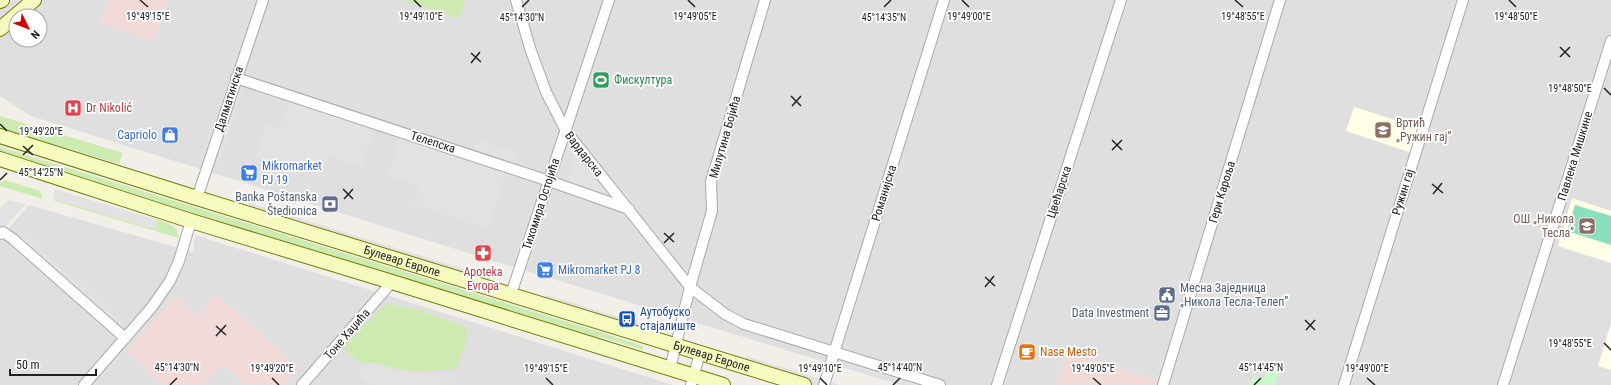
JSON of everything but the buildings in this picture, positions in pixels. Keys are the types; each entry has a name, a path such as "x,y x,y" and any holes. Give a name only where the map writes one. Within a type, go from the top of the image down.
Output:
{"main road":[{"path":"0,29 34,0"},
{"name":"Булевар Европе","path":"0,136 804,385"},
{"name":"Булевар Европе","path":"0,159 191,221 670,369 692,380 723,385"},
{"path":"0,166 36,177 42,178 52,176"}],"street":[{"name":"Далматинска","path":"197,198 263,0"},
{"name":"Вардарска","path":"516,0 530,48 546,92 566,131 690,287"},
{"name":"Тихомира Остојића","path":"511,294 608,0"},
{"name":"Милутина Бојића","path":"670,369 690,287 712,211 711,182 765,0"},
{"name":"Романијска","path":"824,385 944,0"},
{"name":"Цвећарска","path":"997,385 1121,0"},
{"name":"Гери Кароља","path":"1163,385 1280,0"},
{"name":"Ружин гај","path":"1344,385 1462,0"},
{"name":"Павлека Мишкине","path":"1503,385 1611,41"},
{"name":"Телепска","path":"236,78 549,181 629,210"},
{"path":"84,385 152,307 170,281 179,261 191,221"},
{"path":"3,233 125,338"},
{"name":"Тоне Хаџића","path":"302,385 392,282"},
{"path":"690,287 725,314 744,324 940,385"},
{"path":"692,380 700,353"}],"shaded area":[{"path":"0,0 1611,0 1611,385 901,385 484,258 31,116 0,96"},
{"path":"108,0 168,0 154,41 100,23"},
{"path":"234,84 244,86 218,165 209,163 201,160 212,124 220,127"},
{"path":"289,100 374,128 361,167 328,157 321,177 255,156 266,124 280,128"},
{"name":"Вртић „Ружин гај”","path":"1354,107 1420,128 1412,153 1346,131"},
{"path":"400,137 506,172 488,229 414,205 420,187 387,176"},
{"path":"479,140 515,152 510,168 474,156"},
{"path":"587,145 688,272 676,281 615,205 565,187 575,154"},
{"path":"539,185 554,190 529,266 514,261"},
{"path":"54,189 158,220 155,229 57,200 53,195"},
{"name":"ОШ „Никола Тесла”","path":"1572,198 1611,211 1611,263 1558,246"},
{"path":"8,200 26,204 0,233 0,209"},
{"path":"250,203 490,277 487,287 247,212"},
{"path":"29,205 193,252 195,235 673,385 0,385 0,238"},
{"path":"20,232 124,324 117,331 13,239"},
{"path":"216,294 299,368 284,385 246,385 222,363 202,385 164,385 126,351 175,296 197,316"},
{"path":"707,294 746,319 821,341 818,353 742,330 726,322 699,303"},
{"path":"547,295 645,325 642,335 544,304"},
{"path":"1611,323 1611,370 1598,366"},
{"path":"1067,351 1158,381 1157,385 1056,385"},
{"path":"746,356 840,385 804,385 742,366"},
{"path":"852,357 940,385 907,385 849,366"},
{"path":"369,362 409,372 453,374 443,385 370,385 356,372"}],"green space":[{"path":"402,0 464,0 463,9 457,18"},
{"path":"0,116 123,153 119,164 0,128"},
{"path":"0,147 600,332 643,346 643,350 604,338 569,330 0,155"},
{"path":"5,180 40,191 43,199 0,186 0,183"},
{"path":"53,195 57,200 155,229 158,220 175,228 179,238 55,201"},
{"path":"1575,205 1611,216 1611,245 1567,231"},
{"path":"386,304 428,313 468,329 467,340 456,369 412,372 375,368 357,361 345,350 348,342"},
{"path":"1268,363 1280,367 1275,385 1250,385 1253,376 1264,379"}],"place":[{"name":"Фискултура","path":"601,80"},
{"name":"Dr Nikolić","path":"73,108"},
{"name":"Вртић „Ружин гај”","path":"1383,130"},
{"name":"Capriolo","path":"170,135"},
{"name":"Mikromarket PJ 19","path":"249,173"},
{"name":"Banka Poštanska Štedionica","path":"330,204"},
{"name":"ОШ „Никола Тесла”","path":"1587,226"},
{"name":"Apoteka Evropa","path":"483,253"},
{"name":"Mikromarket PJ 8","path":"545,270"},
{"name":"Месна Заједница „Никола Тесла-Телеп”","path":"1167,295"},
{"name":"Data Investment","path":"1162,313"},
{"name":"Аутобуско стајалиште","path":"627,319"},
{"name":"Nase Mesto","path":"1027,352"}]}
